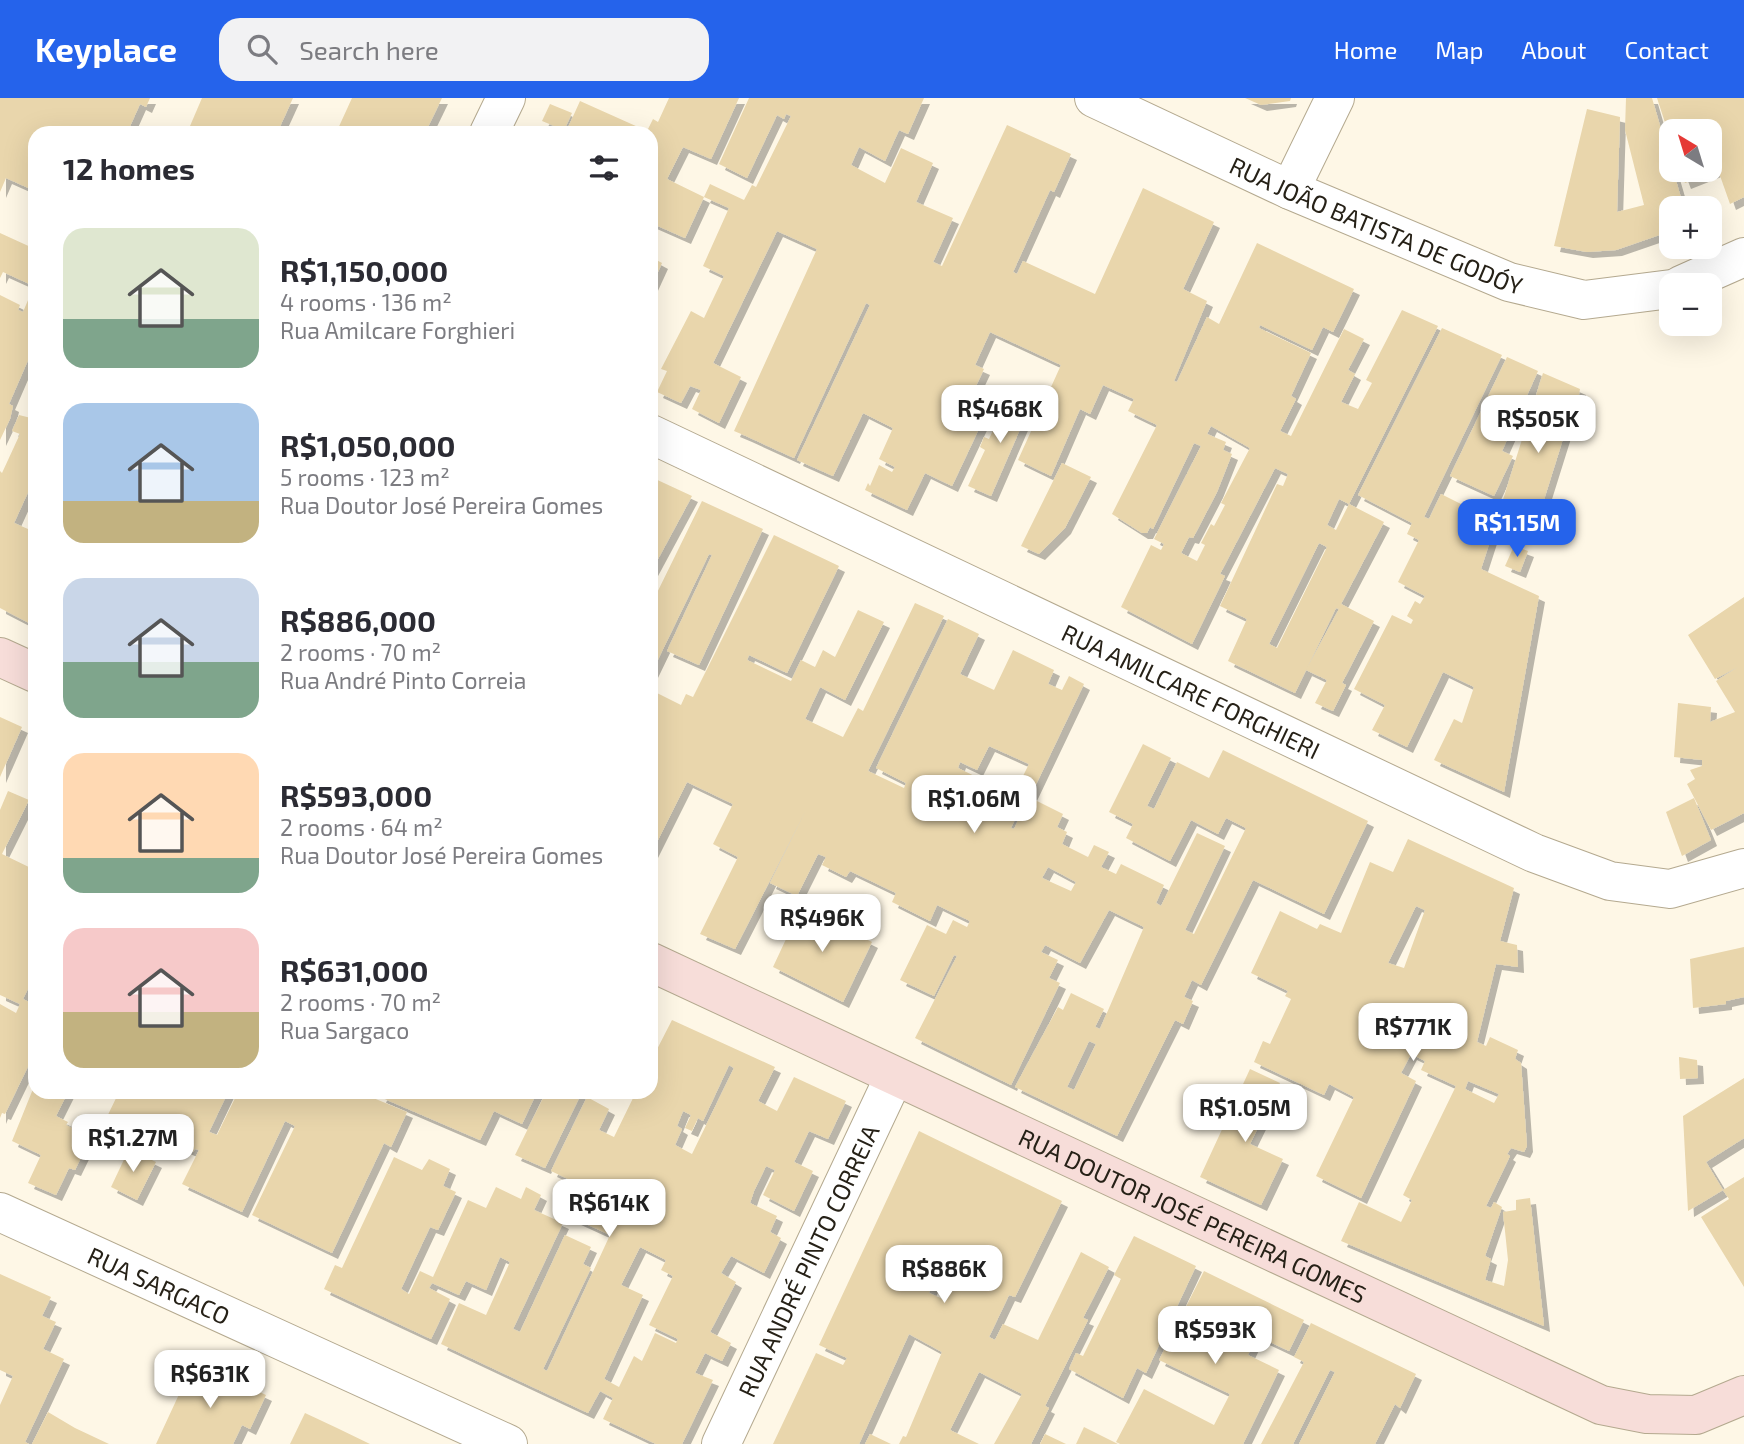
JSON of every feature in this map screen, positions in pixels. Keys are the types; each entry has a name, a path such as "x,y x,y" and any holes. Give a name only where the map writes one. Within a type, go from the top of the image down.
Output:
{"main road":[{"path":"0,657 28,670"},
{"name":"RUA DOUTOR JOSÉ PEREIRA GOMES","path":"658,965 1601,1405 1647,1415 1696,1415 1744,1395"}],"street":[{"path":"492,126 506,98"},
{"name":"RUA JOÃO BATISTA DE GODÓY","path":"1094,98 1290,190 1508,282 1584,300 1659,291"},
{"path":"1290,190 1335,98"},
{"path":"1708,273 1744,257"},
{"name":"RUA AMILCARE FORGHIERI","path":"658,437 1534,853 1610,881 1670,889 1744,868"},
{"name":"RUA ANDRÉ PINTO CORREIA","path":"721,1444 894,1077"},
{"name":"RUA SARGACO","path":"0,1212 508,1444"}],"building":[{"path":"0,98 150,98 146,107 140,104 130,126 28,126 28,188 6,178 0,192"},
{"path":"202,98 293,98 280,126 190,126"},
{"path":"352,98 442,98 428,126 339,126"},
{"path":"669,98 739,98 711,159 683,147 667,179 704,197 685,238 658,226 658,126 650,126 653,119 658,122"},
{"path":"749,98 924,98 908,134 899,130 885,161 859,147 851,165 885,183 901,148 933,163 916,202 953,218 933,262 942,266 1007,125 1071,154 1054,192 1050,190 1013,272 1017,274 1023,261 1095,294 1143,188 1214,222 1183,289 1207,301 1174,381 1177,382 1207,317 1219,324 1257,243 1354,289 1333,332 1323,327 1312,350 1260,325 1259,328 1311,353 1291,396 1296,399 1280,431 1291,436 1344,329 1364,339 1348,370 1355,374 1341,402 1358,409 1372,383 1366,380 1402,310 1438,326 1349,504 1384,522 1341,604 1374,621 1342,683 1346,685 1333,711 1315,703 1327,680 1306,670 1295,693 1228,661 1247,619 1220,606 1277,484 1283,486 1288,474 1275,468 1220,574 1225,576 1192,644 1121,607 1151,545 1161,550 1164,544 1154,539 1201,446 1194,443 1153,529 1150,527 1147,533 1142,533 1112,514 1157,425 1128,411 1134,399 1103,385 1090,414 1080,409 1051,476 1018,460 1061,365 990,332 975,365 984,369 975,388 994,397 952,486 925,473 907,510 865,490 868,483 870,486 879,465 892,472 895,467 879,459 893,428 863,413 833,476 797,460 870,305 866,303 794,458 734,431 817,249 777,231 713,363 741,377 719,423 692,409 701,390 690,386 681,403 658,392 667,371 661,369 691,311 704,318 724,276 703,266 729,208 704,197 710,184 744,200 752,185 756,187 791,116 786,114 784,119 777,115 747,178 719,164","holes":["1211,426 1250,448 1221,503 1225,505 1201,543 1205,545 1197,561 1181,553 1189,537 1193,538 1217,492 1232,454 1223,450 1226,442 1207,434","1339,499 1349,504 1336,530 1327,525","1319,543 1327,547 1277,648 1269,644","1336,608 1339,609 1307,668"]},
{"path":"1245,98 1291,98 1290,101 1261,105"},
{"path":"1626,98 1652,98 1659,122 1659,182 1676,182 1681,196 1659,196 1659,235 1616,250 1587,252 1554,246 1587,109 1620,117 1617,212 1644,205 1625,130"},
{"path":"1657,98 1744,98 1744,197 1730,204 1722,181 1722,119 1664,119"},
{"path":"580,101 636,126 569,126"},
{"path":"550,104 572,113 566,126 554,126 542,121"},
{"path":"0,233 28,246 28,283 3,272 0,278"},
{"path":"0,295 20,305 18,310 23,312 28,300 28,360 9,404 13,406 10,419 0,440"},
{"path":"1442,328 1502,355 1424,517 1429,519 1441,494 1473,510 1465,526 1491,538 1481,569 1539,596 1504,792 1434,760 1454,719 1462,723 1474,687 1443,672 1407,747 1372,730 1385,705 1354,689 1392,615 1411,624 1413,620 1407,616 1415,601 1420,604 1425,596 1398,582 1419,540 1407,534 1412,523 1358,495"},
{"path":"1507,357 1538,371 1502,451 1513,456 1494,496 1450,476"},
{"path":"1543,373 1580,389 1574,424 1568,423 1532,538 1495,525"},
{"path":"1010,393 1031,404 991,496 968,486 985,450 980,447 984,437 989,439"},
{"path":"19,415 28,417 28,492 14,523 28,529 28,622 0,608 0,471 2,473 20,434 12,431"},
{"path":"1062,463 1091,477 1065,528 1039,554 1021,546"},
{"path":"658,480 692,496 658,559"},
{"path":"702,501 763,529 699,665 667,651 712,555 709,554 658,660 658,591"},
{"path":"774,535 839,566 787,673 749,655 747,660 791,681 801,660 815,667 823,650 835,657 858,610 884,622 845,700 820,687 805,719 843,737 858,708 863,711 915,603 944,616 868,771 904,788 906,783 876,768 948,619 979,634 960,674 994,690 1013,650 1054,670 1048,684 1062,690 1069,676 1084,684 1031,795 1017,788 1029,764 989,746 977,770 960,762 958,768 989,783 981,799 990,804 997,789 1023,802 1011,828 1014,829 1029,797 1063,814 1057,827 1067,832 1062,844 1088,857 1094,845 1109,852 1101,867 1116,874 1121,864 1164,885 1156,903 1161,906 1197,833 1225,846 1185,930 1194,934 1246,828 1226,818 1218,834 1191,820 1170,861 1126,838 1133,824 1109,812 1143,744 1171,758 1147,806 1154,809 1177,762 1209,778 1223,750 1368,821 1324,914 1253,880 1201,985 1192,980 1184,997 1193,1001 1183,1024 1175,1020 1117,1136 1015,1087 1058,1007 1063,1010 1071,993 1104,1009 1095,1027 1100,1029 1144,927 1109,910 1080,963 1045,945 1041,952 1058,960 1049,978 1060,983 1011,1085 915,1038 957,956 954,955 934,996 900,980 927,925 946,934 953,920 967,927 970,921 937,905 930,921 892,902 896,893 850,871 846,877 822,865 826,857 818,854 797,896 770,883 806,810 735,949 700,934 738,857 713,844 733,804 687,782 658,840 658,694 681,705 686,694 693,697","holes":["1048,867 1076,882 1071,891 1042,878","1089,1041 1096,1044 1074,1090 1067,1087"]},
{"path":"1514,546 1528,551 1520,572 1505,566"},
{"path":"1744,597 1744,813 1711,830 1687,784 1695,779 1690,770 1702,766 1702,760 1674,757 1678,703 1711,707 1710,722 1735,712 1716,681 1738,667 1715,679 1688,635"},
{"path":"0,717 22,727 0,777"},
{"path":"8,791 28,800 2,854 28,867 28,989 23,999 28,1002 28,1066 5,1114 2,1113 0,1118 0,1004 16,1013 20,1004 0,995 0,810"},
{"path":"1694,798 1711,840 1682,856 1666,812"},
{"path":"1408,839 1514,888 1500,941 1517,945 1518,967 1496,964 1477,1042 1486,1046 1490,1037 1518,1050 1515,1059 1521,1063 1527,1146 1524,1152 1511,1148 1507,1154 1510,1156 1486,1206 1491,1208 1494,1202 1502,1207 1485,1256 1491,1259 1485,1280 1504,1286 1508,1260 1503,1212 1516,1210 1516,1200 1530,1198 1544,1326 1341,1241 1359,1202 1401,1222 1412,1200 1403,1195 1456,1086 1421,1070 1425,1061 1411,1054 1401,1073 1416,1081 1361,1198 1316,1176 1354,1097 1329,1084 1324,1095 1254,1062 1263,1041 1270,1044 1291,999 1285,996 1288,991 1251,973 1280,911 1317,929 1320,924 1341,933 1370,862 1393,872","holes":["1416,906 1425,910 1404,968 1388,963","1468,1081 1499,1094 1494,1103 1465,1089"]},
{"path":"801,907 872,942 843,1002 773,967"},
{"path":"1744,947 1744,997 1726,1001 1726,1004 1693,1008 1690,959"},
{"path":"672,1020 775,1067 758,1101 777,1111 794,1077 846,1101 828,1139 809,1131 794,1162 813,1171 794,1211 763,1195 775,1170 766,1166 754,1191 750,1203 777,1216 770,1232 781,1238 764,1273 731,1256 721,1273 736,1282 710,1332 731,1343 722,1361 705,1353 695,1373 713,1380 682,1444 656,1444 603,1419 613,1398 600,1391 588,1413 441,1344 459,1303 486,1315 510,1262 500,1257 486,1290 466,1281 459,1295 432,1283 429,1288 450,1299 431,1339 324,1289 335,1265 342,1268 394,1157 422,1170 429,1159 450,1169 443,1186 456,1192 438,1230 430,1227 401,1289 409,1294 420,1271 433,1277 468,1200 486,1208 496,1187 521,1199 526,1187 541,1195 534,1210 563,1223 513,1329 520,1332 565,1235 591,1247 583,1264 591,1268 543,1369 547,1371 610,1235 573,1218 587,1188 551,1171 586,1099 609,1109 599,1130 614,1137 633,1099 658,1099 658,1047","holes":["729,1065 734,1068 692,1154 675,1145 682,1129 677,1126 683,1111 691,1115 685,1128 692,1131 698,1118 703,1121","640,1247 666,1260 661,1270 673,1276 649,1325 678,1339 676,1343 655,1333 642,1361 634,1356 619,1387 604,1379 643,1295 621,1285"]},
{"path":"1679,1057 1697,1060 1698,1078 1680,1079"},
{"path":"1250,1069 1280,1083 1250,1144 1283,1159 1261,1205 1200,1177"},
{"path":"1744,1078 1744,1138 1706,1162 1723,1190 1688,1211 1683,1116"},
{"path":"29,1099 64,1099 56,1116 68,1122 66,1125 91,1137 75,1170 69,1168 56,1195 28,1183 41,1155 12,1141"},
{"path":"116,1099 225,1099 209,1132 217,1135 235,1099 376,1099 407,1112 391,1147 384,1143 332,1253 252,1215 295,1126 285,1121 242,1212 182,1184 199,1150 195,1149 193,1152 139,1127 134,1140 103,1125"},
{"path":"385,1099 534,1099 522,1124 494,1111 480,1140"},
{"path":"543,1099 579,1099 545,1168 515,1155"},
{"path":"919,1131 1062,1201 1015,1297 1009,1295 989,1337 995,1340 1003,1324 1038,1340 1081,1252 1109,1267 1083,1318 1088,1320 1045,1406 1049,1408 1031,1444 994,1444 1022,1394 979,1372 950,1430 979,1444 899,1444 903,1436 906,1437 942,1352 909,1334 859,1444 773,1444 816,1353 843,1365 847,1358 819,1345","holes":["952,1246 965,1253 943,1299 929,1293 936,1278 929,1274 943,1247 950,1251"]},
{"path":"129,1149 156,1162 137,1200 111,1187"},
{"path":"1744,1177 1744,1287 1701,1217 1729,1199 1723,1190"},
{"path":"1134,1236 1196,1266 1146,1373 1137,1368 1123,1398 1069,1369 1076,1353 1083,1356 1121,1279 1114,1275"},
{"path":"1204,1271 1304,1320 1289,1351 1257,1336 1248,1355 1279,1370 1243,1444 1116,1442 1144,1389 1214,1425 1230,1394 1159,1360"},
{"path":"0,1274 51,1297 42,1316 56,1322 43,1349 64,1359 25,1442 29,1444 0,1444 0,1405 13,1376 0,1370"},
{"path":"1311,1323 1416,1374 1400,1408 1395,1404 1375,1444 1299,1444 1335,1372 1330,1370 1293,1444 1261,1444 1304,1362 1294,1357"},
{"path":"194,1362 266,1395 250,1429 242,1425 233,1444 156,1444"},
{"path":"48,1412 75,1428 109,1444 32,1444"},
{"path":"305,1413 337,1428 370,1444 290,1444"},
{"path":"1084,1427 1118,1444 1076,1444"},
{"path":"870,1434 891,1444 865,1444"},
{"path":"1045,1434 1066,1444 1040,1444"}]}
